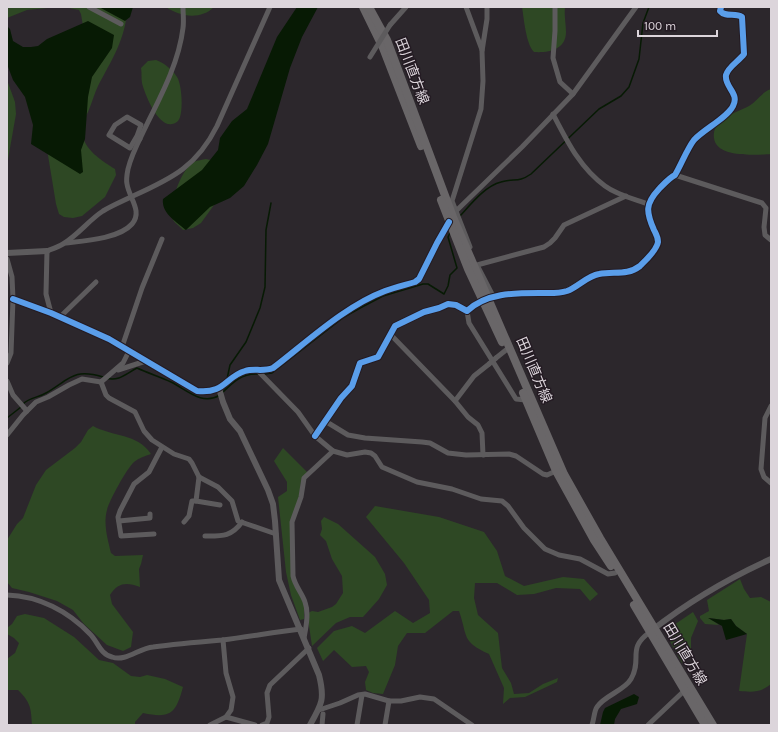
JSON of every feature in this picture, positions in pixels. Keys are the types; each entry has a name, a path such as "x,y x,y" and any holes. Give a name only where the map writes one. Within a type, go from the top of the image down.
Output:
{"main road":[{"name":"田川直方線","path":"363,7 383,48 468,269 506,350 556,471 594,540 713,725"},
{"name":"田川直方線","path":"369,7 387,40 453,217 564,474 705,725"}],"street":[{"path":"89,7 121,24"},
{"path":"65,243 95,240 114,235 131,225 134,219 136,210 127,184 128,170 134,152 138,137 141,125 127,117 115,125 109,135 130,148 138,137 164,88 179,50 184,27 183,7"},
{"path":"7,253 47,251 65,243 97,215 164,182 184,169 197,158 217,126 270,7"},
{"path":"370,57 390,26 406,7"},
{"path":"466,7 482,51"},
{"path":"488,7 482,51 483,81 481,109 452,201 477,265 492,297 514,294 556,293 568,290 586,279 599,274 633,271 656,249 658,238 650,221 648,204 654,194 671,177 675,175 693,141 728,112 733,107 735,102 736,96 727,81 726,76 744,54 742,17 739,15 725,15 720,11 721,7"},
{"path":"555,7 555,31 552,58 560,82 573,94"},
{"path":"456,210 522,147 573,94 636,7"},
{"path":"553,114 576,157 589,173 606,187 648,204"},
{"path":"675,175 762,203 766,208 764,227 765,235 771,240"},
{"path":"477,265 544,247 555,238 564,225 626,196"},
{"path":"13,299 51,313 109,338 197,391 204,392 219,389 243,372 252,370 268,370 273,368 342,315 358,305 385,291 415,282 419,279 449,222"},
{"path":"122,347 142,288 162,239"},
{"path":"47,251 46,294 51,313"},
{"path":"7,259 12,277 13,299 11,353 7,361"},
{"path":"60,317 96,282"},
{"path":"315,436 341,398 352,386 360,363 378,357 396,326 424,312 448,304 456,305 467,311"},
{"path":"474,304 467,311 468,323 516,399 526,400"},
{"path":"391,335 455,401 468,417 481,428 483,455"},
{"path":"455,401 474,376 506,350"},
{"path":"7,435 26,409 36,402 82,379 101,381 124,363 129,351"},
{"path":"113,371 146,361"},
{"path":"258,371 298,412 315,436 333,451 347,455 365,452 371,453 375,456 382,467 417,482 452,489 481,499 502,501 508,506 524,528 545,549 559,555 580,559 608,574 615,573"},
{"path":"101,381 106,395 109,398 135,412 144,431 152,440 174,454 189,459 199,477 196,501"},
{"path":"7,382 13,394 26,409"},
{"path":"219,389 230,419 240,431 268,490 273,504 279,580 309,648 319,675 323,689 321,712 322,725"},
{"path":"771,406 765,418 762,469 764,477 771,483"},
{"path":"326,421 348,435 365,438 430,443 448,453 456,454 510,454 516,456 543,474 548,475 556,471"},
{"path":"154,534 120,536 118,517 134,484 149,472 162,447"},
{"path":"304,638 307,624 306,603 294,582 292,522 302,497 304,478 333,451"},
{"path":"199,477 218,487 232,502 235,506 238,521 276,534"},
{"path":"184,522 188,516 192,500 220,505"},
{"path":"119,520 150,518 150,514"},
{"path":"205,536 224,536 231,533 242,522"},
{"path":"592,725 597,707 607,697 629,681 635,672 636,646 642,638 722,583 771,559"},
{"path":"7,594 29,598 54,606 66,613 90,634 101,650 108,656 114,658 121,658 151,647 223,640 300,629"},
{"path":"210,725 226,717 231,710 233,697 226,672 223,640"},
{"path":"264,725 269,717 267,693 270,685 309,648"},
{"path":"648,725 685,690"},
{"path":"310,725 321,712 365,694 389,701 401,701 420,697 434,699 472,725"},
{"path":"356,725 362,695"},
{"path":"385,725 389,701"},
{"path":"226,717 255,725"}],"green space":[{"path":"7,7 58,7 27,10 7,18"},
{"path":"64,7 127,7 121,39 97,89 82,126 83,138 89,149 115,169 116,175 105,197 82,216 73,218 64,217 59,214 46,143 83,26 79,10"},
{"path":"166,7 214,7 203,14 190,16 178,13"},
{"path":"522,7 565,7 566,32 563,43 560,47 545,52 534,52 527,37"},
{"path":"156,60 173,71 179,81 182,99 181,113 178,121 172,124 166,123 160,119 146,96 142,83 141,68 148,61"},
{"path":"7,80 15,102 16,114 7,165"},
{"path":"771,89 771,154 738,154 722,149 716,144 714,134 716,128 723,119 749,106 765,92"},
{"path":"206,159 219,162 223,188 214,205 201,223 193,228 183,230 172,218 172,204 174,196 181,179 189,166 196,161"},
{"path":"93,426 139,442 151,454 138,459 131,465 108,506 106,515 106,532 111,553 115,556 143,555 139,569 140,587 131,584 123,584 116,588 110,595 112,604 133,632 131,647 123,651 107,645 84,624 73,610 57,601 12,588 7,582 7,540 17,524 23,518 36,485 46,470 75,448 81,442 88,430"},
{"path":"283,448 307,472 301,481 299,500 290,522 292,576 304,603 304,619 300,620 291,595 286,572 278,497 287,491 287,482 274,461"},
{"path":"375,506 439,517 484,532 497,551 505,576 524,586 563,577 584,579 598,594 590,601 580,589 556,588 534,594 517,595 497,583 475,583 474,598 478,615 498,633 502,668 511,683 514,694 529,693 543,684 558,678 557,682 525,697 510,698 503,704 504,688 489,654 470,642 465,633 459,611 453,611 425,633 407,633 398,646 395,665 383,694 373,693 366,690 365,682 369,672 366,666 352,667 334,650 323,661 317,648 334,631 352,626 365,633 395,611 413,623 430,613 429,600 404,563 366,517"},
{"path":"324,517 338,524 375,557 385,574 387,585 379,599 363,617 350,617 336,623 312,646 308,613 312,611 318,612 332,607 336,604 343,593 342,576 332,559 326,541 320,535 322,529 321,521"},
{"path":"740,579 750,598 761,597 771,602 771,684 763,689 748,692 739,691 747,634 736,626 731,619 724,620 709,618 719,625 705,624 700,618 700,616 709,611 707,600"},
{"path":"693,612 698,621 691,638 691,653 682,663 666,634 668,629"},
{"path":"25,614 44,618 74,637 99,660 113,663 131,676 140,677 147,675 165,679 183,687 175,708 171,712 160,715 143,713 135,722 135,725 32,725 31,710 26,699 18,690 7,690 7,659 15,653 19,643 7,634 7,628 12,624 17,616"}],"shaded area":[{"path":"99,7 133,7 130,17 125,21"},
{"path":"297,7 318,7 302,37 290,68 268,144 244,186 230,198 210,207 186,230 164,209 163,199 202,170 218,150 220,138 232,121 247,109 277,37"},
{"path":"88,21 114,35 112,48 92,77 88,97 85,139 81,150 83,172 80,174 31,144 33,125 25,97 13,80 7,64 7,26 10,29 13,41 23,47 31,47 38,46 47,39"},
{"path":"708,618 724,620 731,619 736,626 747,634 726,640 722,626"},
{"path":"634,694 639,697 637,704 621,709 615,719 614,725 600,725 605,708"}],"waterway":[{"path":"460,216 489,187 501,182 523,178 531,174 599,109 621,96 629,87 639,59 643,23 649,7"},
{"path":"227,379 230,365 246,342 260,308 265,287 266,230 271,203"},
{"path":"264,374 272,373 344,317 383,296 423,284 428,284 444,294 448,286 450,275 457,268 448,237 450,233"},
{"path":"106,378 118,378 137,368 171,382 189,393 201,398 207,399 220,395"},
{"path":"23,404 28,400 46,393 72,376 85,374 103,377"},
{"path":"222,393 238,379 247,375 258,374"},
{"path":"7,418 21,407"}],"cycle path":[{"path":"315,436 341,398 352,386 360,363 378,357 395,326 424,312 448,304 456,305 467,311 483,301 501,295 564,292 595,275 625,272 635,269 648,258 656,248 658,242 648,213 651,199 654,194 675,175 694,140 726,115 735,101 735,97 727,83 726,75 729,69 744,54 742,17 722,13 720,11 721,7"},
{"path":"13,299 51,313 109,339 197,391 214,390 245,371 266,370 273,368 327,325 355,306 385,291 415,282 419,279 449,222"}]}
